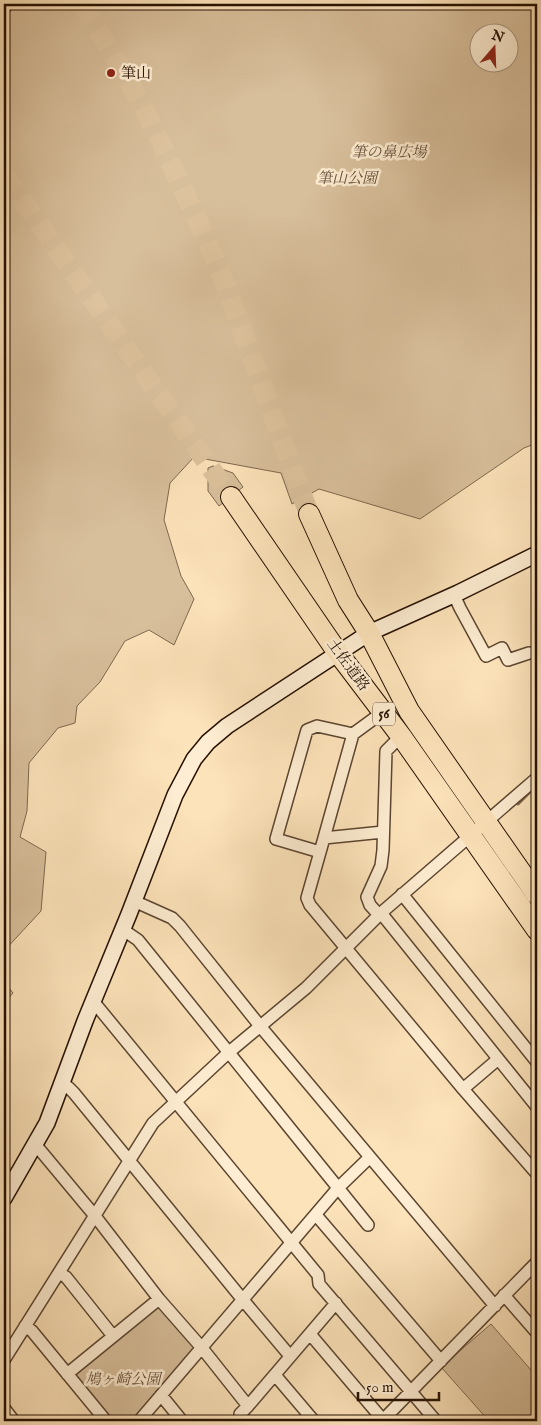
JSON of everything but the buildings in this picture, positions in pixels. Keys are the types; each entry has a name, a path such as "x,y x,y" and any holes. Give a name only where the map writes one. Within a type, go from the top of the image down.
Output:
{"highway":[{"name":"土佐道路","path":"231,497 338,653 401,736 537,930"},
{"name":"土佐道路","path":"309,514 348,600 369,633 410,710 537,895"}],"street":[{"path":"4,1198 47,1123 93,1000 175,795 194,759 208,742 227,726 369,633 454,595 537,554"},
{"path":"454,595 486,656 502,648 508,660 529,653"},
{"path":"383,712 353,734 307,898 310,905 463,1089 537,1174"},
{"path":"320,852 276,839 281,821 307,730 317,726 353,734"},
{"path":"401,736 386,751 381,866 367,897 370,905 380,914 537,1107"},
{"path":"4,1360 153,1123 228,1053 306,988 402,894 537,778"},
{"path":"324,838 383,832"},
{"path":"402,894 537,1062"},
{"path":"134,901 172,918 180,926 260,1026 495,1306"},
{"path":"122,929 138,940 368,1225"},
{"path":"93,1000 318,1275 319,1284 436,1421"},
{"path":"463,1089 497,1060"},
{"path":"62,1084 74,1093 290,1356"},
{"path":"35,1144 95,1216 159,1299 202,1348 248,1406"},
{"path":"139,1421 338,1188 370,1157"},
{"path":"316,1215 441,1361"},
{"path":"310,1334 382,1421 537,1262"},
{"path":"59,1273 66,1277 113,1336"},
{"path":"504,1295 537,1333"},
{"path":"67,1374 159,1299"},
{"path":"246,1421 240,1414 336,1303"},
{"path":"25,1326 32,1331 106,1421"},
{"path":"275,1375 314,1421"},
{"path":"162,1396 182,1421"},
{"path":"4,1408 14,1421"}],"green space":[{"path":"4,4 537,4 537,443 524,448 420,519 319,489 292,504 281,473 194,457 170,483 164,520 181,576 194,599 174,645 149,630 125,641 100,682 77,706 75,723 58,728 29,763 27,811 20,837 46,852 41,911 4,951"},
{"path":"213,466 233,473 243,487 219,506 208,491 208,468"},
{"path":"4,982 13,993 4,1003"},
{"name":"鳩ヶ崎公園","path":"158,1305 196,1348 136,1421 110,1421 72,1374"},
{"path":"491,1324 537,1377 537,1421 489,1421 441,1367"}],"waterway":[{"path":"518,804 537,785"}],"tunnel":[{"path":"82,4 149,118 205,236 225,283 309,514"},
{"path":"4,174 231,497"}],"place":[{"name":"筆山","path":"111,73"}],"park label":[{"name":"筆の鼻広場","path":"389,152"},
{"name":"筆山公園","path":"347,178"}]}
